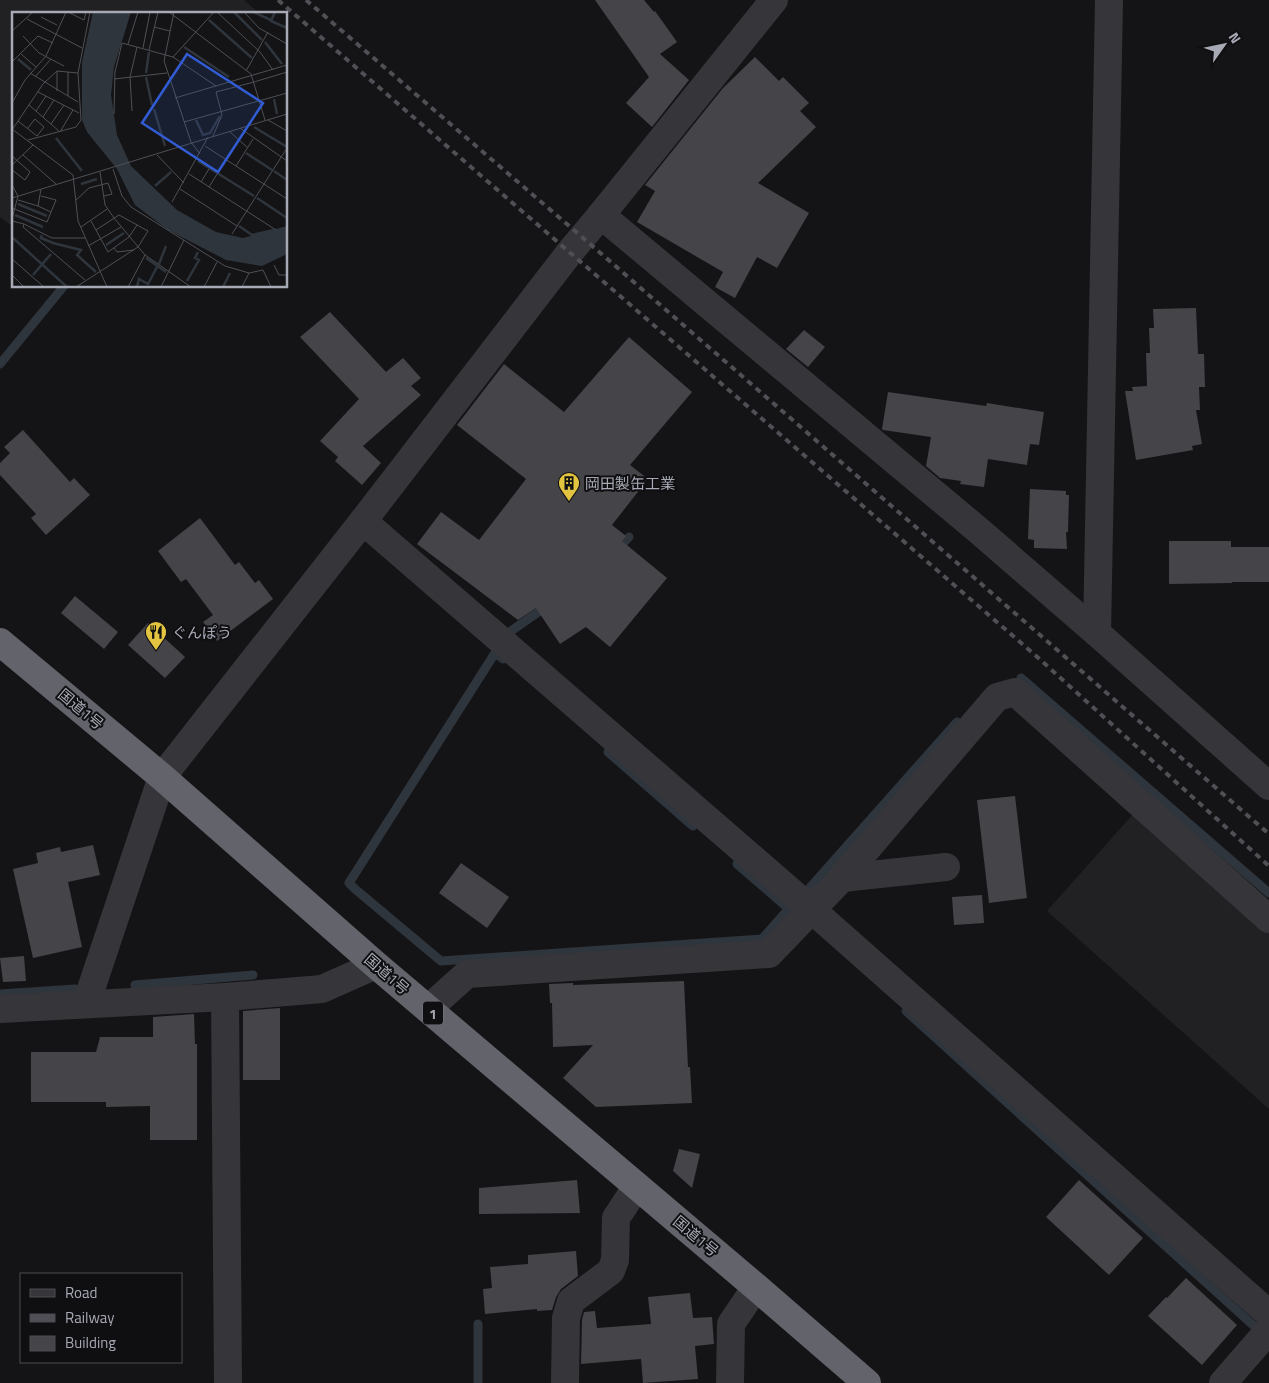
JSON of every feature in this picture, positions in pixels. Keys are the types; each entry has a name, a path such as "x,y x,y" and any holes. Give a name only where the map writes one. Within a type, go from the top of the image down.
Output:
{"highway":[{"name":"国道1号","path":"0,642 162,777 376,965 867,1383"}],"street":[{"path":"86,1004 162,777 363,521 570,252 774,0"},
{"path":"1097,633 1109,0"},
{"path":"601,215 978,530 1269,786"},
{"path":"363,521 811,910 1269,1314"},
{"path":"428,1009 468,974 769,954 842,878 997,697 1015,692 1269,919"},
{"path":"842,878 946,867"},
{"path":"0,1009 226,997 322,989 376,965"},
{"path":"226,997 228,1383"},
{"path":"566,1383 566,1318 571,1301 611,1271 615,1260 616,1218 637,1186"},
{"path":"730,1383 731,1324 756,1287"},
{"path":"1223,1383 1269,1330"}],"shaded area":[{"path":"0,0 244,0 258,12 12,12 12,226 0,217"},
{"path":"1135,812 1269,929 1269,1109 1047,911"}],"building":[{"path":"595,0 644,0 655,11 677,42 660,54 689,80 652,127 626,103 649,77"},
{"path":"755,57 779,81 783,77 809,103 800,111 816,127 758,183 809,213 777,268 757,257 735,298 715,287 723,272 637,222 655,191 645,185 723,88"},
{"path":"1196,308 1198,354 1204,354 1205,387 1199,387 1200,410 1196,410 1202,444 1192,446 1193,450 1136,460 1125,391 1133,391 1132,387 1147,386 1146,353 1150,353 1149,328 1154,328 1153,309"},
{"path":"330,312 386,372 403,358 421,378 411,386 421,395 363,446 381,463 362,485 335,461 338,457 320,441 359,399 300,337"},
{"path":"804,330 825,347 808,367 786,349"},
{"name":"岡田製缶工業","path":"629,337 692,392 630,465 648,479 612,525 626,536 622,541 667,578 610,647 586,627 560,644 536,608 518,620 417,544 441,512 479,540 526,479 457,425 504,364 564,412"},
{"path":"888,392 986,406 987,403 1044,412 1039,445 1030,444 1027,465 988,459 984,487 960,484 961,481 940,478 926,466 931,437 882,429"},
{"path":"23,430 70,482 74,478 90,495 46,535 31,518 36,514 0,475 0,463 10,453 4,447"},
{"path":"1030,489 1066,491 1066,495 1069,495 1068,532 1066,532 1067,549 1034,548 1034,540 1028,539"},
{"path":"200,518 235,565 239,562 255,583 259,580 273,599 217,641 203,622 213,615 186,579 181,582 158,551"},
{"path":"1169,541 1231,541 1231,547 1269,547 1269,582 1169,584"},
{"path":"75,596 118,632 104,649 61,613"},
{"name":"ぐんぽう","path":"148,623 185,657 165,678 128,645"},
{"path":"1015,796 1027,898 989,903 977,800"},
{"path":"93,845 100,875 68,882 82,947 33,958 13,869 38,863 36,853 60,847 61,852"},
{"path":"461,863 509,897 487,928 439,893"},
{"path":"982,895 984,923 954,925 952,897"},
{"path":"24,956 26,981 3,982 0,958"},
{"path":"684,981 688,1067 690,1067 692,1103 596,1107 563,1078 593,1045 553,1047 552,1003 550,1003 549,984 573,983 573,985"},
{"path":"280,1008 280,1080 243,1080 243,1011"},
{"path":"194,1014 195,1044 197,1044 197,1140 150,1140 150,1106 106,1107 106,1102 31,1102 31,1052 96,1052 100,1037 153,1037 153,1017"},
{"path":"679,1149 700,1154 692,1188 673,1171"},
{"path":"577,1180 580,1213 479,1214 479,1188"},
{"path":"1079,1180 1143,1238 1109,1275 1046,1217"},
{"path":"576,1251 578,1276 561,1289 552,1310 537,1311 537,1309 485,1314 483,1289 492,1288 490,1267 528,1264 528,1255"},
{"path":"1186,1278 1237,1325 1202,1365 1148,1316"},
{"path":"690,1293 693,1318 712,1317 714,1344 695,1346 698,1379 643,1383 641,1359 581,1364 582,1320 584,1312 595,1311 597,1328 651,1324 648,1297"}],"waterway":[{"path":"0,364 62,288"},
{"path":"617,550 629,537"},
{"path":"511,631 547,606"},
{"path":"503,659 495,653 349,883 355,889 441,961 762,939 792,905"},
{"path":"1021,678 1269,893"},
{"path":"807,891 957,722"},
{"path":"608,752 693,826"},
{"path":"737,864 789,909"},
{"path":"135,985 253,975"},
{"path":"0,994 75,989"},
{"path":"906,1011 1254,1326"},
{"path":"478,1324 478,1383"}],"railway":[{"path":"278,0 1035,655 1269,866"},
{"path":"306,0 582,237 1269,834"}],"place":[{"name":"岡田製缶工業","path":"569,502"},
{"name":"ぐんぽう","path":"156,651"}]}
